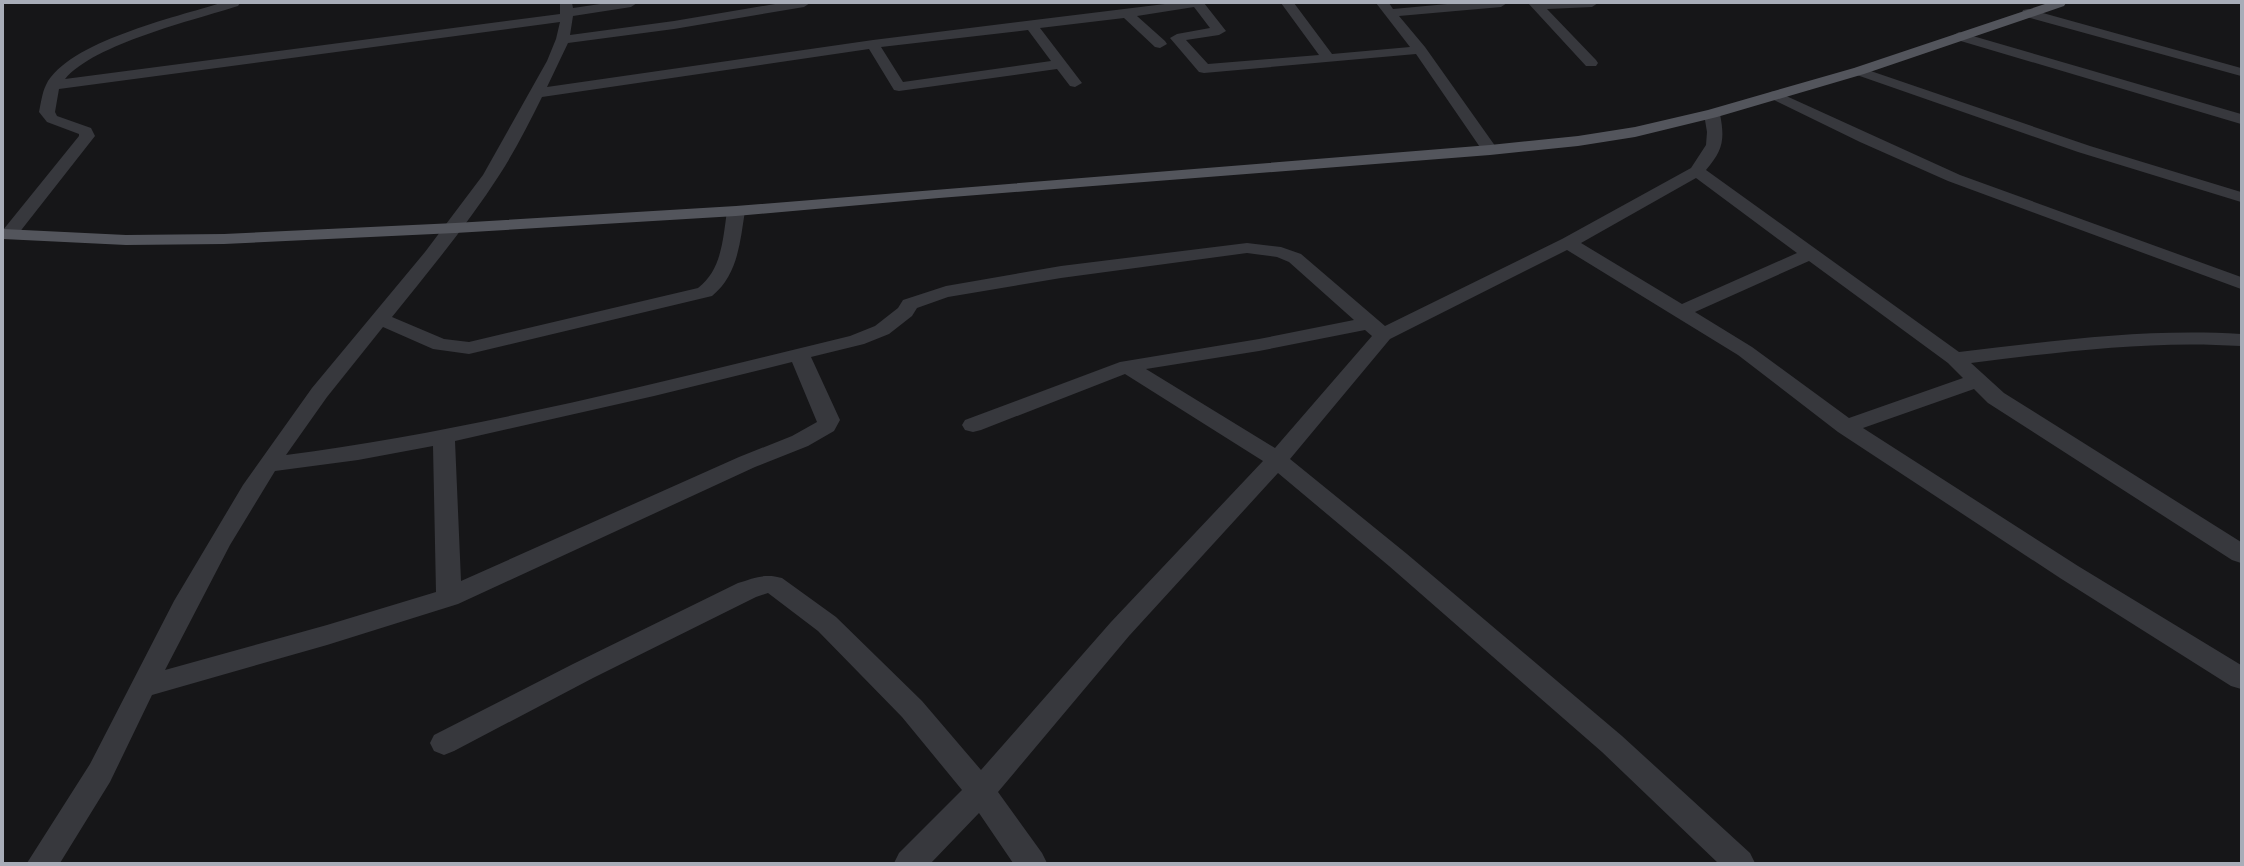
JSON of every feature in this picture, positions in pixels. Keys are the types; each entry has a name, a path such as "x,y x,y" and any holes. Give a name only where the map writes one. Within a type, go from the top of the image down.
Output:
{"main road":[{"path":"6,234 126,240 224,239 455,228 736,211 939,193 1490,150 1585,140 1635,132 1712,114 1859,71 2060,3"}],"street":[{"path":"6,234 87,136 86,131 52,119 48,112 54,85 62,74 82,58 109,45 234,3"},
{"path":"54,85 566,11 631,3"},
{"path":"563,40 674,25 804,3"},
{"path":"537,92 873,44 1127,14 1197,3 1219,31 1177,38 1204,70 1328,57 1420,50"},
{"path":"1287,3 1328,57"},
{"path":"1386,8 1500,3"},
{"path":"1535,4 1592,3"},
{"path":"1535,4 1591,63"},
{"path":"1386,8 1420,50 1490,150"},
{"path":"43,863 100,774 142,687 223,538 267,465 314,398 455,228 498,166 519,130 537,92 551,68 563,40 566,11"},
{"path":"2028,13 2241,72"},
{"path":"1127,14 1160,44"},
{"path":"1031,25 1059,64 1075,83"},
{"path":"1959,36 2241,119"},
{"path":"873,44 884,65 899,87 1059,64"},
{"path":"1859,71 2084,148 2241,197"},
{"path":"1775,95 1866,139 1954,178 2241,283"},
{"path":"973,425 1127,366 1259,345 1376,329 1568,243 1697,171 1712,154 1715,146 1716,137 1712,114"},
{"path":"1697,171 1955,359 1996,398 2241,554"},
{"path":"380,318 440,345 469,348 705,292 713,288 719,280 725,264 736,211"},
{"path":"1568,243 1682,311 1745,351 1846,427 2069,572 2241,678"},
{"path":"267,465 358,453 444,438 646,392 870,336 882,330 905,312 910,304 921,299 946,292 1060,272 1247,248 1281,252 1294,258 1376,329"},
{"path":"1682,311 1809,254"},
{"path":"910,863 981,791 1120,629 1277,460 1376,329"},
{"path":"1955,359 2084,345 2183,337 2241,340"},
{"path":"142,687 327,635 448,597 747,462 800,441 826,426 829,420 799,354"},
{"path":"1127,366 1277,460 1398,560 1606,739 1739,863"},
{"path":"1846,427 1976,380"},
{"path":"444,438 448,597"},
{"path":"444,743 583,671 747,590 763,584 773,584 827,624 912,709 981,791 1031,863"}]}
